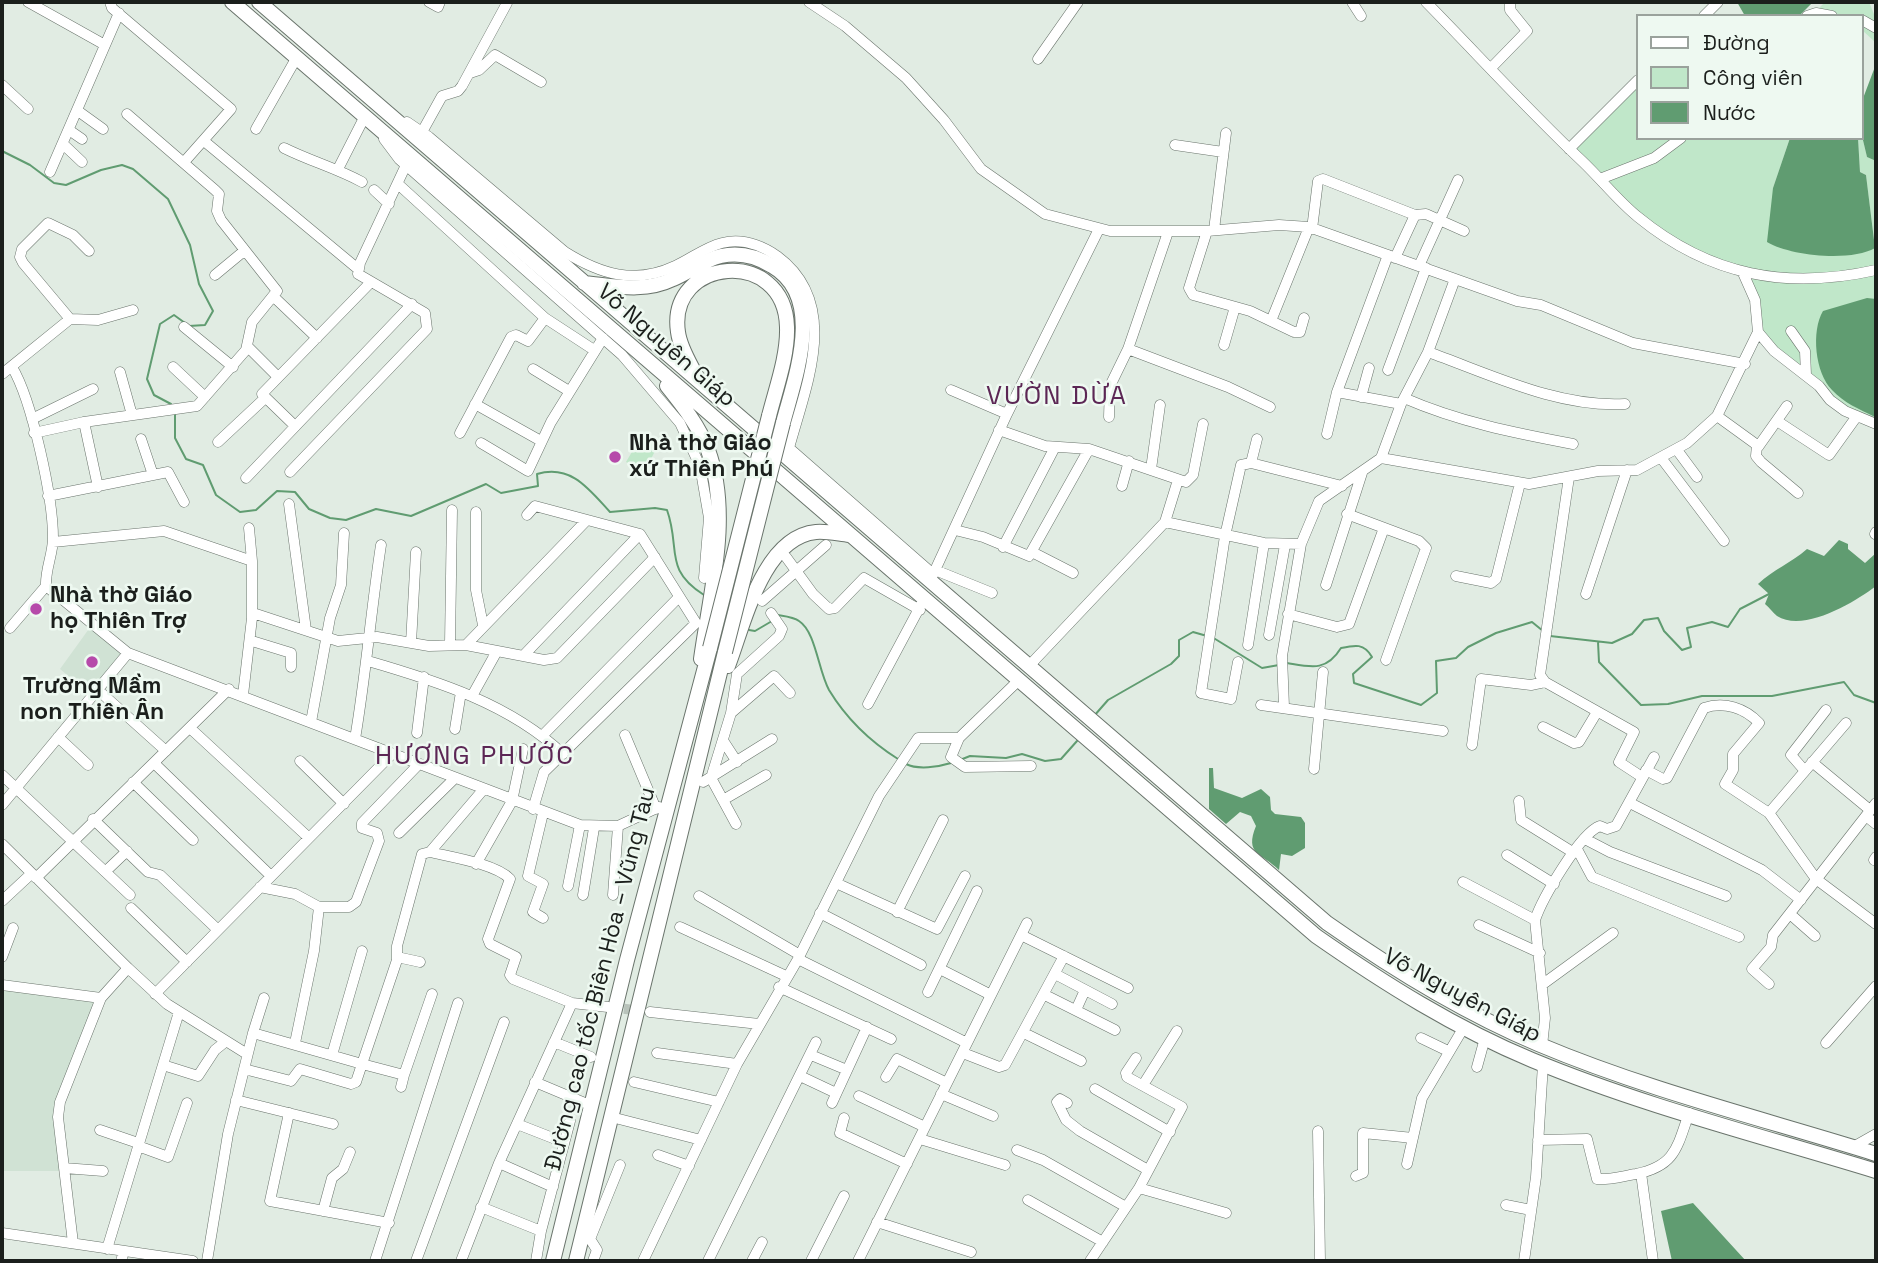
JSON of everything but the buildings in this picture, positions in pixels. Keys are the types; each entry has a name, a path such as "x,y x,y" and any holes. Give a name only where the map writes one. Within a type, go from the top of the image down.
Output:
{"highway":[{"name":"Võ Nguyên Giáp","path":"232,2 849,535 922,605 1018,681 1316,936 1389,987 1485,1038 1543,1064 1590,1083 1876,1171"},
{"name":"Võ Nguyên Giáp","path":"259,2 701,384 932,575 1080,713 1326,923 1398,973 1478,1016 1542,1046 1596,1067 1876,1154"},
{"path":"584,283 632,289 655,286 674,279 704,261 739,254 759,258 779,270 793,287 802,308 800,355 783,423 718,650 694,708"},
{"path":"701,384 678,333 678,315 683,298 694,284 718,272 745,271 761,278 775,290 784,306 787,327 718,650 710,712"},
{"path":"661,372 666,385 691,416 708,449 716,480 719,522 707,582 706,622 694,708"},
{"path":"710,712 737,641 756,604 761,578 781,550 798,538 816,532 849,535"},
{"name":"Đường cao tốc Biên Hòa – Vũng Tàu","path":"553,1261 694,708"},
{"name":"Đường cao tốc Biên Hòa – Vũng Tàu","path":"576,1261 710,712"}],"street":[{"path":"28,2 105,45"},
{"path":"110,2 119,13 230,106 230,111 185,162"},
{"path":"429,2 438,8 440,2"},
{"path":"809,2 845,26 906,78 981,169 1045,214 1099,229 1168,232 1279,225 1310,228 1517,301 1541,305 1633,343 1745,364"},
{"path":"1038,59 1078,2"},
{"path":"1352,2 1361,16"},
{"path":"1426,2 1636,216 1659,233 1709,262 1743,273 1798,281 1835,278 1876,270"},
{"path":"1491,68 1527,31 1510,10 1510,2"},
{"path":"422,132 442,96 458,91 470,73 507,3"},
{"path":"50,172 119,13"},
{"path":"470,73 479,70 495,55 541,82"},
{"path":"256,129 297,57"},
{"path":"1569,149 1636,82"},
{"path":"2,85 28,109"},
{"path":"370,98 422,132 565,252 588,267 612,275 653,274 722,243 740,240 766,248 788,265 802,283 814,308 816,332 789,448 932,575 992,593"},
{"path":"78,111 103,129"},
{"path":"34,433 84,422 197,406 233,367 247,346 252,322 277,291 221,220 217,211 219,194 127,114"},
{"path":"338,169 367,118 406,165 603,338 650,385 680,423 700,466 709,518 707,582"},
{"path":"69,130 82,139"},
{"path":"1226,133 1210,230 1189,291 1297,333 1304,318"},
{"path":"1600,179 1654,158 1678,140"},
{"path":"204,141 358,269 361,278 425,313 427,329 290,472"},
{"path":"63,144 82,162"},
{"path":"1175,145 1223,152"},
{"path":"284,148 362,181"},
{"path":"358,269 406,165"},
{"path":"1271,321 1310,228 1318,181 1323,179 1415,215 1426,214 1464,231"},
{"path":"1388,370 1422,267 1458,180"},
{"path":"398,184 545,318 594,350"},
{"path":"374,190 388,204"},
{"path":"1327,434 1337,392 1392,256 1415,215"},
{"path":"69,319 23,263 20,252 48,223 73,235 89,251"},
{"path":"932,575 999,430 1099,229"},
{"path":"1109,417 1110,386 1128,349 1168,232"},
{"path":"215,275 244,251"},
{"path":"1381,458 1520,483 1637,470 1662,459 1677,450 1717,416 1745,364 1758,332 1755,300 1743,273"},
{"path":"1284,707 1282,656 1301,544 1319,501 1381,458 1403,401 1429,352 1455,279"},
{"path":"218,442 264,399 264,390 370,283"},
{"path":"274,297 317,338"},
{"path":"246,478 412,304"},
{"path":"1224,345 1235,307"},
{"path":"2,373 69,319 98,320 133,310"},
{"path":"460,433 511,337 516,335 528,341 545,318"},
{"path":"184,327 233,367"},
{"path":"1791,331 1805,351 1806,374"},
{"path":"1758,332 1774,351 1806,374 1830,400 1876,425"},
{"path":"481,443 528,471 541,441 569,391 603,338"},
{"path":"247,346 278,377"},
{"path":"1128,349 1228,387 1269,407"},
{"path":"1429,352 1562,397 1605,405 1625,404"},
{"path":"10,628 46,586 54,542 48,496 32,418 24,391 12,367"},
{"path":"173,367 205,397"},
{"path":"1361,397 1369,368"},
{"path":"533,369 569,391"},
{"path":"120,372 132,415"},
{"path":"32,418 93,388"},
{"path":"951,390 1007,414"},
{"path":"1337,392 1403,401 1500,431 1573,444"},
{"path":"264,399 295,426"},
{"path":"475,404 541,441"},
{"path":"1151,469 1160,405"},
{"path":"1787,406 1758,447 1756,456 1798,492"},
{"path":"1717,416 1758,447"},
{"path":"1777,422 1829,455 1857,416"},
{"path":"84,422 98,487"},
{"path":"999,430 1055,447 1089,449 1186,482 1192,479 1203,424"},
{"path":"141,439 153,475"},
{"path":"1251,463 1257,439"},
{"path":"1003,547 1055,447"},
{"path":"955,530 983,537 1025,556 1032,552 1089,449"},
{"path":"1677,450 1697,477"},
{"path":"1662,459 1724,541"},
{"path":"1122,486 1129,461"},
{"path":"1238,662 1231,699 1201,693 1225,536 1241,465 1251,463 1342,486"},
{"path":"1586,594 1627,470"},
{"path":"48,496 168,472 184,502"},
{"path":"1325,586 1362,473"},
{"path":"1569,477 1540,670 1545,681 1634,732 1619,762 1644,774 1663,779 1667,778 1704,708 1737,707 1759,723 1733,754 1733,770 1725,784 1769,813 1816,879 1876,924"},
{"path":"1028,667 1165,522 1178,480"},
{"path":"1456,576 1491,583 1496,579 1520,483"},
{"path":"289,503 306,631"},
{"path":"527,514 535,506 585,522 640,534 696,623 544,772 528,876 543,884 533,912 543,918"},
{"path":"450,645 452,510"},
{"path":"476,512 476,590 483,625"},
{"path":"1347,514 1419,541 1426,548 1386,660"},
{"path":"466,645 585,522"},
{"path":"1165,522 1225,536 1285,545 1301,544"},
{"path":"243,695 252,642 252,561 249,528"},
{"path":"1288,614 1337,626 1349,624 1384,528"},
{"path":"54,542 164,531 252,561"},
{"path":"311,722 330,618 343,574 344,533"},
{"path":"523,656 640,534"},
{"path":"1248,645 1264,542"},
{"path":"355,739 368,661 368,637 380,545"},
{"path":"756,604 826,545"},
{"path":"1269,635 1285,545"},
{"path":"411,643 416,552"},
{"path":"1032,552 1073,573"},
{"path":"252,618 261,615 328,639 345,642 368,637 411,643 466,645 544,660 557,658 655,556"},
{"path":"786,557 813,594 832,610 864,578 922,605 869,704"},
{"path":"46,586 128,653 580,825 594,828 618,826 658,808 625,736"},
{"path":"543,735 679,597"},
{"path":"707,780 724,742 732,713 737,674 779,636 782,629 774,616"},
{"path":"252,642 291,653 291,667"},
{"path":"472,696 497,651"},
{"path":"2,805 128,653"},
{"path":"368,661 424,677 472,696 543,735 563,754"},
{"path":"1314,769 1323,672"},
{"path":"732,713 774,676 790,693"},
{"path":"417,733 424,677"},
{"path":"1472,745 1481,679 1531,685 1545,681"},
{"path":"1018,681 959,738 955,761 975,768 1031,766"},
{"path":"98,690 166,751"},
{"path":"2,901 73,839 229,690"},
{"path":"455,729 461,692"},
{"path":"1261,705 1443,731"},
{"path":"1805,771 1791,758 1792,753 1826,710"},
{"path":"1543,727 1574,743 1579,742 1597,712"},
{"path":"1769,813 1846,723"},
{"path":"190,728 310,838"},
{"path":"58,737 88,765"},
{"path":"643,1261 737,1064 779,987 799,957 901,760 918,738 959,738"},
{"path":"707,780 772,739"},
{"path":"724,742 737,762"},
{"path":"475,864 512,801 523,749"},
{"path":"155,993 392,754"},
{"path":"1542,1046 1545,1018 1535,920 1554,884 1585,839 1597,826 1607,829 1616,826 1654,757"},
{"path":"300,761 344,804"},
{"path":"1812,762 1871,810 1876,824"},
{"path":"154,763 271,876"},
{"path":"260,887 295,894 320,906 349,907 356,902 379,841 377,834 362,828 362,823 418,765"},
{"path":"2,775 130,895"},
{"path":"723,800 766,775"},
{"path":"399,833 454,779"},
{"path":"707,780 737,824"},
{"path":"133,782 193,840"},
{"path":"430,852 483,790"},
{"path":"1519,801 1521,820 1543,836 1575,851 1592,877 1739,937"},
{"path":"1630,803 1762,870 1801,900"},
{"path":"1769,984 1752,969 1771,947 1773,935 1871,810"},
{"path":"93,819 148,872 160,875 218,930"},
{"path":"897,912 943,820"},
{"path":"568,886 580,825"},
{"path":"613,895 618,826"},
{"path":"583,895 594,828"},
{"path":"1585,839 1610,852 1726,896"},
{"path":"2,844 155,993 179,1012 247,1054"},
{"path":"106,871 127,851"},
{"path":"244,1069 291,1081 300,1069 354,1084 397,957 397,946 422,854 430,852 504,873 510,879 488,939 490,944 516,957 511,977 572,1003 608,1007"},
{"path":"1507,855 1554,884"},
{"path":"836,883 937,929 965,876"},
{"path":"1463,882 1535,920"},
{"path":"928,992 977,891"},
{"path":"699,896 799,957 1002,1068 1024,1033 1064,956"},
{"path":"295,1043 314,951 320,906"},
{"path":"131,908 187,962"},
{"path":"820,913 921,965"},
{"path":"1790,914 1815,936"},
{"path":"858,1261 1027,923"},
{"path":"1479,925 1540,953"},
{"path":"680,927 786,976"},
{"path":"2,957 13,928"},
{"path":"1543,984 1613,933"},
{"path":"1021,935 1128,988"},
{"path":"332,1055 362,951"},
{"path":"397,957 420,962"},
{"path":"73,1243 58,1117 60,1102 101,998 128,968"},
{"path":"940,969 991,995"},
{"path":"1055,974 1112,1004"},
{"path":"2,985 101,998"},
{"path":"1826,1043 1876,986"},
{"path":"779,987 891,1039"},
{"path":"1076,1010 1085,990"},
{"path":"401,1087 432,994"},
{"path":"1045,995 1115,1030"},
{"path":"207,1261 236,1100 264,998"},
{"path":"375,1261 458,1003"},
{"path":"461,1261 499,1163 572,1003"},
{"path":"107,1249 179,1012"},
{"path":"650,1012 760,1024"},
{"path":"416,1261 504,1022"},
{"path":"800,1076 834,1098 867,1027"},
{"path":"1407,1164 1422,1098 1464,1027"},
{"path":"1143,1085 1177,1031"},
{"path":"253,1033 404,1075"},
{"path":"1024,1033 1081,1061"},
{"path":"1421,1038 1448,1051"},
{"path":"1477,1066 1485,1038"},
{"path":"163,1065 198,1076 215,1050 225,1042"},
{"path":"554,1042 591,1057"},
{"path":"708,1261 816,1042"},
{"path":"657,1053 737,1064"},
{"path":"811,1055 847,1070"},
{"path":"1090,1261 1139,1188 1182,1107 1126,1075 1136,1058"},
{"path":"886,1077 897,1059 947,1083"},
{"path":"1524,1261 1538,1140 1543,1064"},
{"path":"634,1082 719,1102"},
{"path":"535,1083 585,1103"},
{"path":"1095,1089 1170,1132"},
{"path":"942,1094 993,1116"},
{"path":"859,1096 925,1127"},
{"path":"1067,1103 1060,1099 1056,1104 1073,1125 1148,1170"},
{"path":"236,1100 333,1124"},
{"path":"100,1130 168,1157 187,1103"},
{"path":"289,1113 270,1201 389,1223"},
{"path":"1538,1140 1587,1139 1597,1179 1640,1173 1660,1168 1670,1160 1689,1113"},
{"path":"844,1118 840,1133 907,1164"},
{"path":"619,1119 701,1140"},
{"path":"536,1261 541,1231 570,1121"},
{"path":"517,1124 563,1142"},
{"path":"1318,1131 1320,1261"},
{"path":"1356,1176 1363,1172 1363,1133 1413,1138"},
{"path":"1853,1147 1876,1134"},
{"path":"920,1139 1005,1165"},
{"path":"1017,1150 1044,1160 1126,1207"},
{"path":"323,1211 332,1178 343,1169 350,1153"},
{"path":"658,1155 689,1167"},
{"path":"499,1163 553,1188"},
{"path":"593,1261 597,1250 590,1239 620,1165"},
{"path":"64,1168 103,1171"},
{"path":"1640,1173 1653,1261"},
{"path":"1139,1188 1226,1213"},
{"path":"811,1261 844,1196"},
{"path":"1028,1200 1103,1242"},
{"path":"1506,1205 1531,1210"},
{"path":"481,1207 541,1231"},
{"path":"877,1222 971,1252"},
{"path":"2,1233 107,1249 122,1256 193,1261"},
{"path":"752,1261 762,1242"}],"shaded area":[{"name":"Trường Mầm non Thiên Ân","path":"91,626 125,653 91,695 60,669"},
{"path":"2,988 98,1000 58,1102 62,1171 2,1171"}],"green space":[{"path":"1825,2 1869,2 1876,19 1876,43 1864,32 1864,14 1813,14"},
{"path":"1636,84 1636,140 1789,140 1773,188 1875,248 1866,175 1860,172 1858,140 1863,140 1867,157 1876,161 1876,268 1784,277 1709,259 1638,215 1572,149"},
{"path":"1876,272 1876,422 1846,409 1776,349 1760,331 1747,276"},
{"path":"640,438 657,447 644,473 626,462"}],"water":[{"path":"1737,2 1813,2 1801,14 1744,14"},
{"path":"1876,64 1876,161 1867,157 1863,140 1864,96"},
{"path":"1789,140 1858,140 1860,172 1866,175 1875,248 1851,255 1821,256 1790,251 1767,242 1773,188"},
{"path":"1867,298 1876,299 1875,417 1847,402 1826,383 1819,363 1816,340 1823,311"},
{"path":"1839,540 1848,544 1848,549 1865,563 1876,553 1876,586 1843,607 1815,618 1801,621 1777,616 1765,604 1769,594 1758,584 1807,549 1824,556"},
{"path":"1209,768 1213,768 1214,788 1242,798 1261,789 1270,797 1271,810 1275,814 1301,817 1305,823 1305,848 1292,856 1281,854 1279,870 1261,856 1252,843 1256,826 1251,816 1240,812 1226,824 1209,809"},
{"path":"1693,1203 1746,1261 1672,1261 1661,1211"}],"waterway":[{"path":"2,151 30,165 54,183 66,185 101,170 122,165 133,169 168,199 190,245 199,284 213,311 205,325 189,326"},
{"path":"171,404 154,395 147,379 160,324 174,315 185,323"},
{"path":"175,412 175,438 186,459 203,465 216,495 240,512 256,510 277,491 295,492 309,509 330,518 346,520 376,509 411,516 486,484 501,493 538,486 537,474 560,472 587,487 610,512 655,508 667,510 678,567 691,585 704,595"},
{"path":"1550,636 1612,643 1632,634 1644,620 1658,618 1664,631 1682,650 1691,647 1687,628 1712,622 1728,627 1740,609 1769,594"},
{"path":"778,615 799,621 805,626 829,690 860,729 898,759"},
{"path":"749,630 755,631 772,621"},
{"path":"1287,663 1317,666 1330,661 1341,648 1362,647 1372,657 1353,674 1354,683 1421,705 1437,693 1436,661 1456,658 1468,647 1496,633 1532,622 1543,631"},
{"path":"1094,716 1108,700 1171,664 1179,656 1179,640 1193,632 1207,636"},
{"path":"1212,637 1262,668 1279,665"},
{"path":"1598,642 1599,662 1641,705 1668,704 1702,696 1772,696 1844,682 1854,695 1876,703"},
{"path":"960,760 970,756 1006,758 1022,754 1045,761 1061,759 1077,741"},
{"path":"906,764 928,767 951,763"}],"tunnel":[{"path":"609,1007 643,1011"}],"place":[{"name":"Nhà thờ Giáo xứ Thiên Phú","path":"615,457"},
{"name":"Nhà thờ Giáo họ Thiên Trợ","path":"36,609"},
{"name":"Trường Mầm non Thiên Ân","path":"92,662"}],"district":[{"name":"VƯỜN DỪA","path":"1057,397"},
{"name":"HƯƠNG PHƯỚC","path":"475,757"}]}
